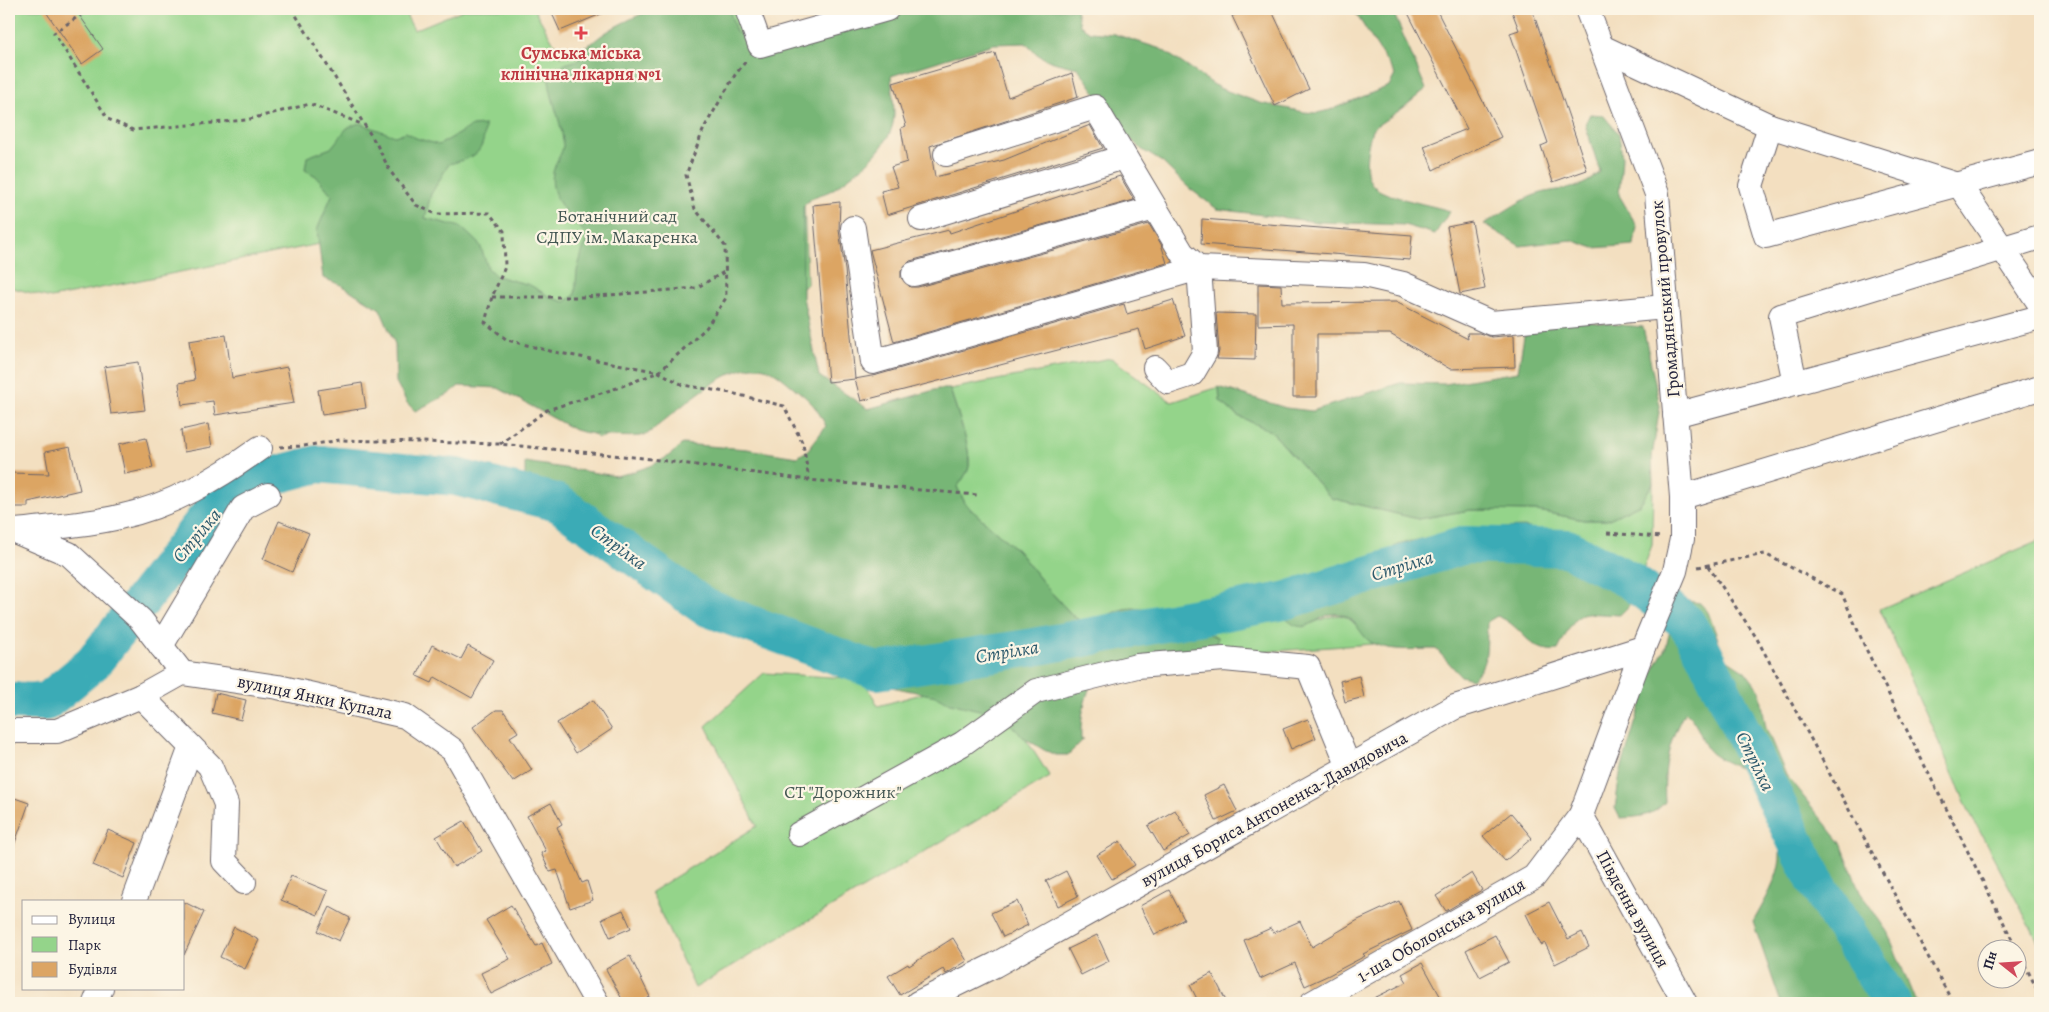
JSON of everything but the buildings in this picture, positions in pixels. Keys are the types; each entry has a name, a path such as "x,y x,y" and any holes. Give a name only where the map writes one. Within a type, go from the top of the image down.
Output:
{"street":[{"path":"747,9 760,45 885,9"},
{"name":"Громадянський провулок","path":"1587,9 1604,48 1657,194 1682,497 1682,539 1675,571 1655,625"},
{"path":"1604,48 1770,126 1960,186 2040,304"},
{"path":"946,154 1095,107 1182,253 1199,268 1204,352 1192,374 1168,382 1155,368"},
{"path":"1770,126 1751,186 1766,236 1960,186 2040,162"},
{"path":"920,219 1124,157"},
{"path":"914,274 1155,208"},
{"path":"853,228 872,362 1199,268 1364,275 1403,284 1491,323 1665,307"},
{"path":"1795,383 1782,316 2040,237"},
{"path":"1675,415 2040,316"},
{"path":"1682,497 2040,388"},
{"path":"12,531 120,517 190,493 224,474 260,448"},
{"path":"161,646 243,508 268,495"},
{"path":"9,732 57,731 141,696 182,673 141,620 124,602 69,554 12,531"},
{"name":"1-ша Оболонська вулиця","path":"1312,1003 1534,877 1582,815 1644,648 1655,625"},
{"name":"вулиця Бориса Антоненка-Давидовича","path":"918,1003 995,965 1455,707 1644,648"},
{"path":"799,834 962,744 1036,691 1137,666 1224,659 1308,667 1349,766"},
{"name":"вулиця Янки Купала","path":"182,673 278,687 405,716 453,750 597,1003"},
{"path":"141,696 210,766 226,804 224,861 244,882"},
{"path":"134,900 191,747"},
{"name":"Південна вулиця","path":"1582,815 1685,1003"},
{"path":"95,1003 99,990"}],"path":[{"path":"89,9 54,33 108,119 118,124 133,130 246,120 310,104 365,126"},
{"path":"292,9 365,126 390,171 416,205 436,214 489,213 504,232 505,267 492,298 485,322 507,340 554,352 659,372 683,385 731,393 784,406 803,444 809,480"},
{"path":"499,444 548,410 617,388 659,372 706,328 726,298 725,246 695,209 686,175 704,128 735,74 760,45"},
{"path":"492,298 584,297 696,288 726,271"},
{"path":"260,448 304,446 340,440 499,444 643,458 809,480 976,495"},
{"path":"1607,533 1682,539"},
{"path":"1675,571 1765,554 1842,594 1865,647 2040,995"},
{"path":"1708,566 1756,637 1953,1003"}],"green space":[{"name":"Ботанічний сад СДПУ ім. Макаренка","path":"9,9 403,9 414,30 465,9 534,9 562,57 665,9 741,9 804,199 807,284 726,369 650,428 598,438 344,239 51,298 9,287"},
{"path":"653,9 729,9 736,32 748,39 888,15 905,9 1076,9 1080,25 1090,32 1114,34 1161,49 1219,88 1260,103 1317,113 1330,110 1389,86 1395,75 1353,9 1392,9 1426,89 1403,108 1372,129 1366,160 1368,176 1371,183 1381,191 1450,211 1435,234 1404,225 1317,222 1217,209 1189,188 1162,162 1141,149 1123,132 1078,68 1043,58 1026,43 993,44 891,76 894,115 888,138 864,166 830,191 811,199 803,207 803,297 819,376 868,409 938,389 950,389 968,453 968,470 957,487 966,505 1017,550 1073,616 1088,626 1120,610 1148,609 1172,616 1218,638 1214,649 1092,682 1082,718 1081,740 1084,739 1068,755 1056,755 1044,750 1023,737 1006,720 996,714 950,703 936,696 857,680 832,672 749,627 658,587 647,580 622,552 525,489 525,462 616,476 661,461 682,444 747,449 797,457 807,451 826,426 812,403 777,374 759,367 745,368 731,374 700,392 646,435 630,437 610,436 575,430 498,388 459,386 449,394 415,411 407,403 396,382 395,344 380,309 341,285 323,278 317,230 332,195 316,176 305,170 307,157 331,148 347,128 359,123 395,136 406,132 416,138 439,145 472,126 485,125 483,143 480,149 472,156 449,164 431,194 425,218 461,227 480,245 488,268 496,276 530,285 552,298 565,302 575,295 577,271 587,235 560,204 553,186 552,176 563,149 563,141 550,87 549,69 578,60 593,42 602,35"},
{"path":"1590,114 1603,115 1619,134 1622,158 1619,195 1637,226 1634,245 1594,248 1571,240 1520,246 1484,224 1516,204 1535,195 1576,187 1592,179 1600,172 1585,124"},
{"path":"1569,320 1643,327 1660,406 1652,457 1653,483 1640,504 1607,520 1584,520 1537,511 1470,510 1418,519 1331,498 1271,431 1238,416 1220,401 1219,387 1286,408 1312,411 1400,383 1445,384 1518,372 1524,336 1534,329"},
{"path":"1111,358 1172,402 1219,387 1220,401 1238,416 1271,431 1331,498 1418,519 1470,510 1537,511 1584,520 1607,520 1640,504 1653,483 1652,545 1638,584 1625,564 1397,545 1377,561 1303,586 1302,627 1328,617 1342,616 1355,624 1373,644 1204,656 1217,638 1160,612 1136,608 1124,609 1088,626 1073,616 1017,550 966,505 957,487 968,470 968,453 950,389"},
{"path":"1524,527 1585,540 1625,564 1638,584 1628,607 1620,615 1586,614 1580,616 1570,627 1558,650 1539,648 1506,620 1497,616 1487,622 1486,653 1482,667 1472,679 1461,676 1436,649 1397,649 1374,644 1346,616 1332,614 1311,624 1298,626 1290,622 1282,614 1303,586 1377,561 1397,545 1457,530"},
{"path":"2040,540 2040,945 1969,811 1880,609"},
{"path":"1688,601 1700,603 1708,612 1725,658 1745,671 1760,691 1766,728 1786,775 1841,843 1860,892 1888,933 1916,1003 1781,1003 1753,922 1770,891 1779,865 1779,837 1774,822 1751,778 1740,769 1720,759 1708,750 1695,723 1685,712 1674,734 1668,756 1665,778 1665,802 1650,813 1620,818 1615,808 1620,773 1649,678 1666,647 1676,605"},
{"name":"СТ \"Дорожник\"","path":"764,673 864,679 878,706 986,676 1050,777 695,988 651,892 757,826 706,726"}],"waterway":[{"name":"Стрілка","path":"9,701 46,702 93,663 214,508 268,477 318,464 456,477 558,503 705,607 877,671 1028,648 1284,601 1465,545 1567,548 1629,580 1686,622 1704,653 1815,881 1892,1003"}],"place":[{"name":"Сумська міська клінічна лікарня №1","path":"581,33"}]}
